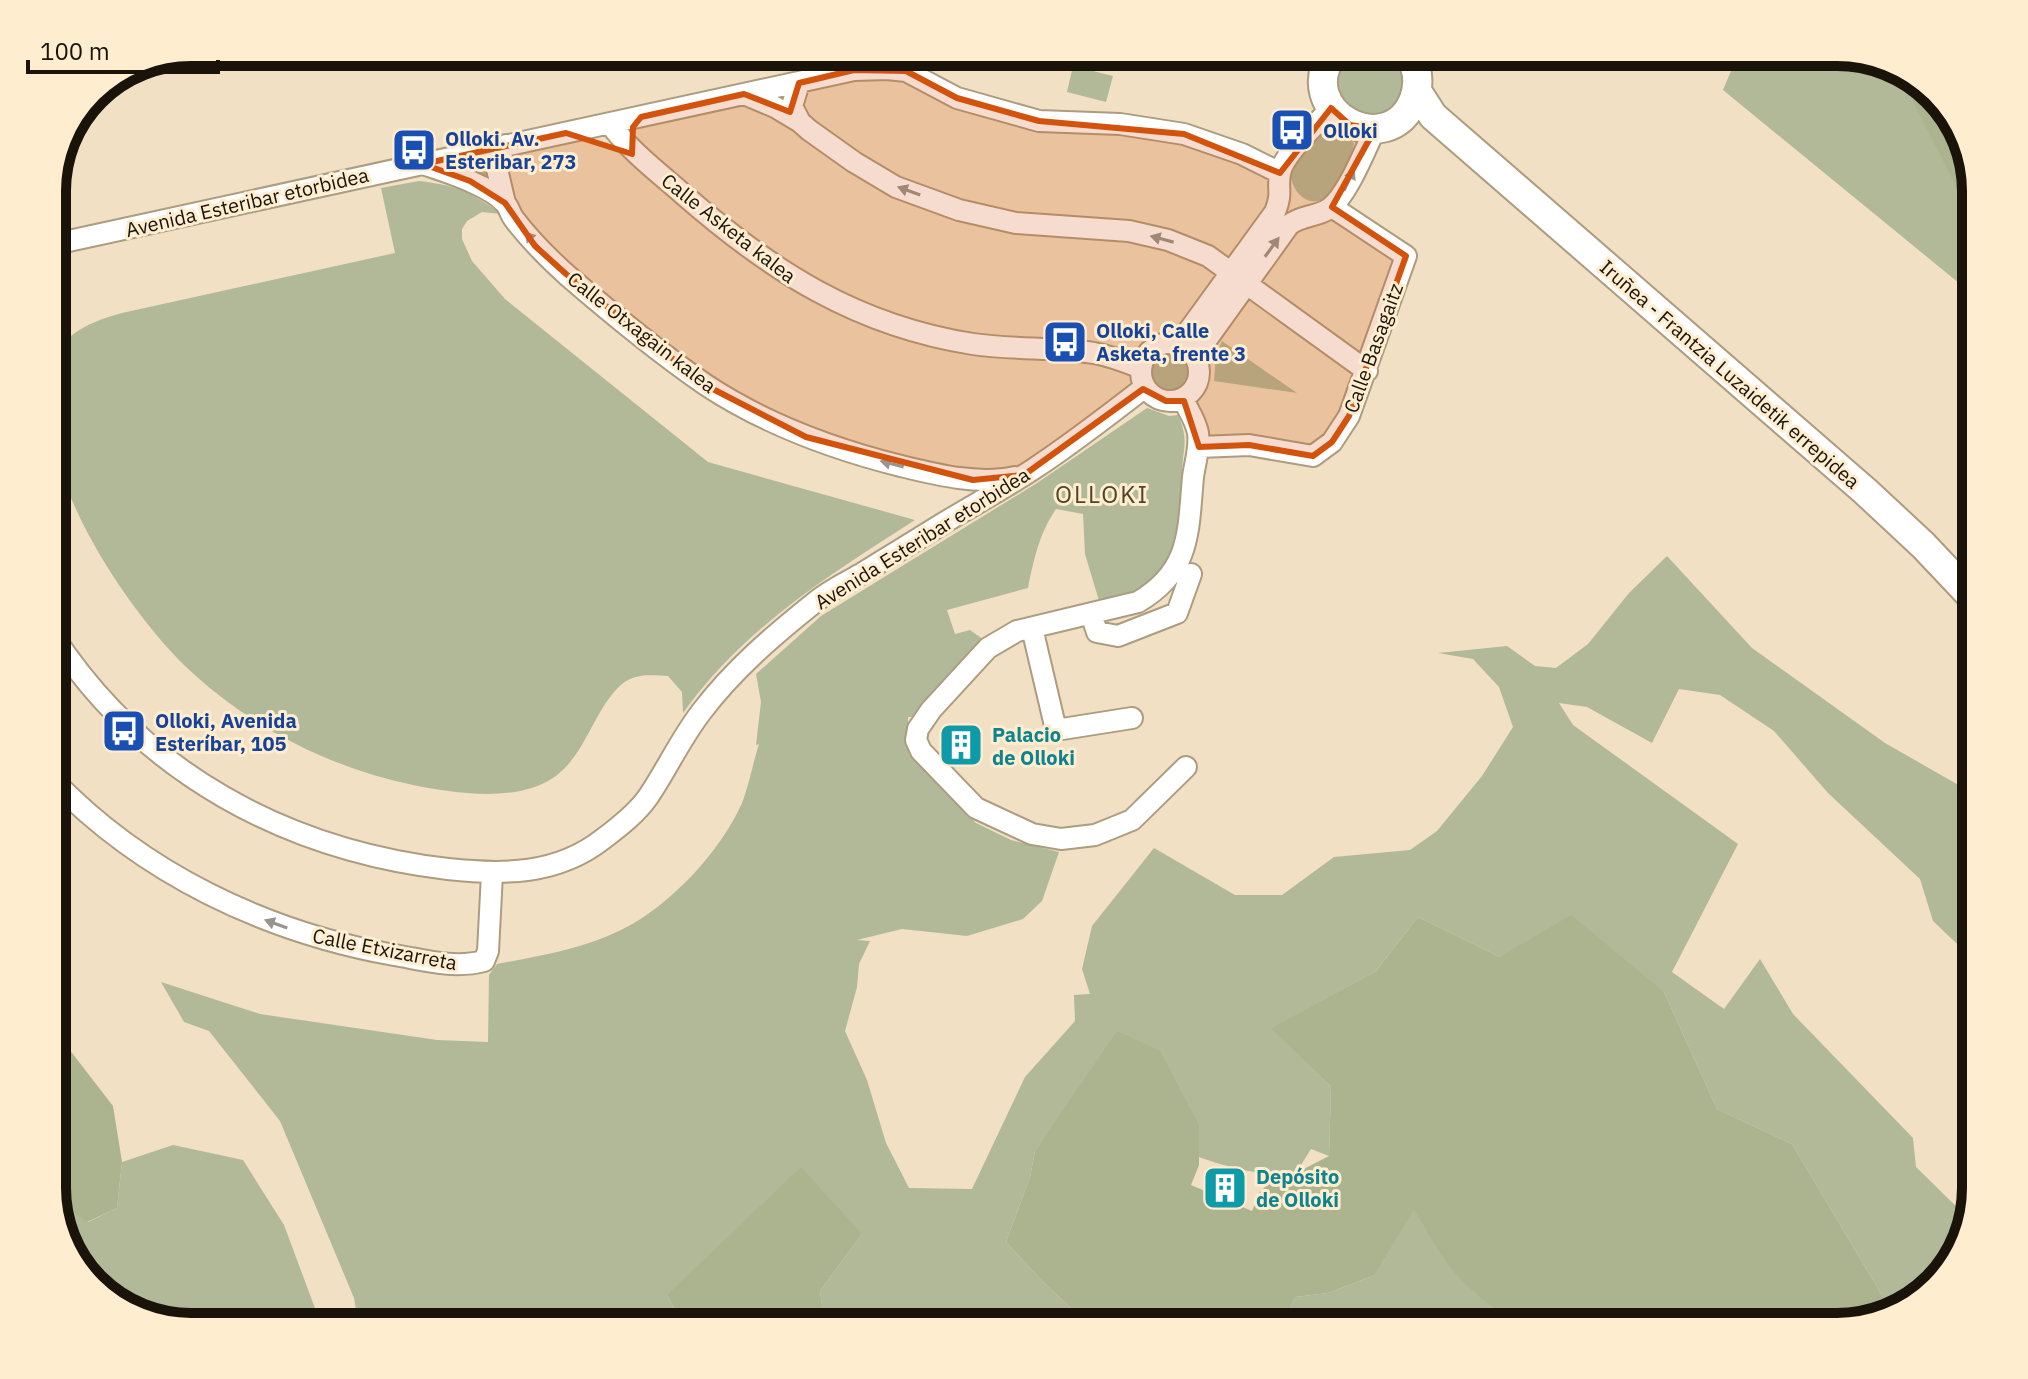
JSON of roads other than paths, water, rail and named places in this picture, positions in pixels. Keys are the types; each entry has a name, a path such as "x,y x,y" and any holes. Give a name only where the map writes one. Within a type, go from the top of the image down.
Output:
{"highway":[{"path":"1324,66 1325,96 1331,108 1350,125 1388,124 1477,155"},
{"path":"1388,124 1411,106 1417,91 1415,66"},
{"path":"1417,91 1433,116 1477,155"},
{"name":"Iruñea - Frantzia Luzaidetik errepidea","path":"1477,155 1865,491 1962,586"}],"street":[{"name":"Avenida Esteribar etorbidea","path":"66,242 854,70 887,69 906,71 957,98 1039,121 1131,125 1184,134 1242,154 1281,182 1289,206 1308,215"},
{"path":"799,83 792,106 800,122"},
{"path":"744,94 800,122 854,162 896,187 947,205 1016,223 1099,228 1168,240 1208,256 1367,371"},
{"path":"1187,350 1238,279 1275,212 1287,159 1331,108"},
{"name":"Calle Asketa kalea","path":"641,117 633,127 633,137 643,161"},
{"name":"Calle Asketa kalea","path":"610,124 643,161 762,258 802,285 856,311 948,339 1007,348 1095,353 1143,378"},
{"path":"1238,279 1289,225 1332,207 1388,124"},
{"name":"Calle Asketa kalea","path":"566,133 602,142 643,161"},
{"name":"Calle Otxagain kalea","path":"506,145 496,165 505,203 535,246 634,331 707,386 806,437 870,458 973,480 1024,475"},
{"name":"Calle Otxagain kalea","path":"423,164 470,181 505,203"},
{"name":"Calle Basagaitz","path":"1199,447 1249,445 1313,456 1332,442 1349,416 1406,256 1332,207"},
{"path":"1159,345 1187,350 1199,365 1197,385 1183,399 1157,399 1143,378 1150,350 1159,345"},
{"name":"Avenida Esteribar etorbidea","path":"66,655 109,709 181,770 257,815 299,835 354,853 399,863 492,874 532,872 566,860 600,842 646,799 703,709 762,645 819,599 1024,475 1143,378"},
{"path":"1183,399 1197,429 1199,447 1189,533 1184,552 1168,579 1138,602 1017,631 988,648 939,701 918,729 916,740 921,751 976,808 1032,834 1061,839 1095,835 1132,820 1186,767"},
{"path":"940,474 953,498 953,509 948,520"},
{"path":"1091,614 1097,632 1118,636 1163,619 1177,613 1191,574"},
{"path":"1032,628 1056,730 1132,718"},
{"path":"66,668 72,664"},
{"name":"Calle Etxizarreta","path":"66,792 154,863 245,912 357,948 465,966 484,961 488,951 492,874"}],"place":[{"name":"Olloki","path":"1292,130"},
{"name":"Olloki. Av. Esteribar, 273","path":"414,150"},
{"name":"Olloki, Calle Asketa, frente 3","path":"1065,342"},
{"name":"Olloki, Avenida Esteríbar, 105","path":"124,731"},
{"name":"Palacio de Olloki","path":"961,745"},
{"name":"Depósito de Olloki","path":"1225,1188"}],"district":[{"name":"OLLOKI","path":"1102,494"}]}
